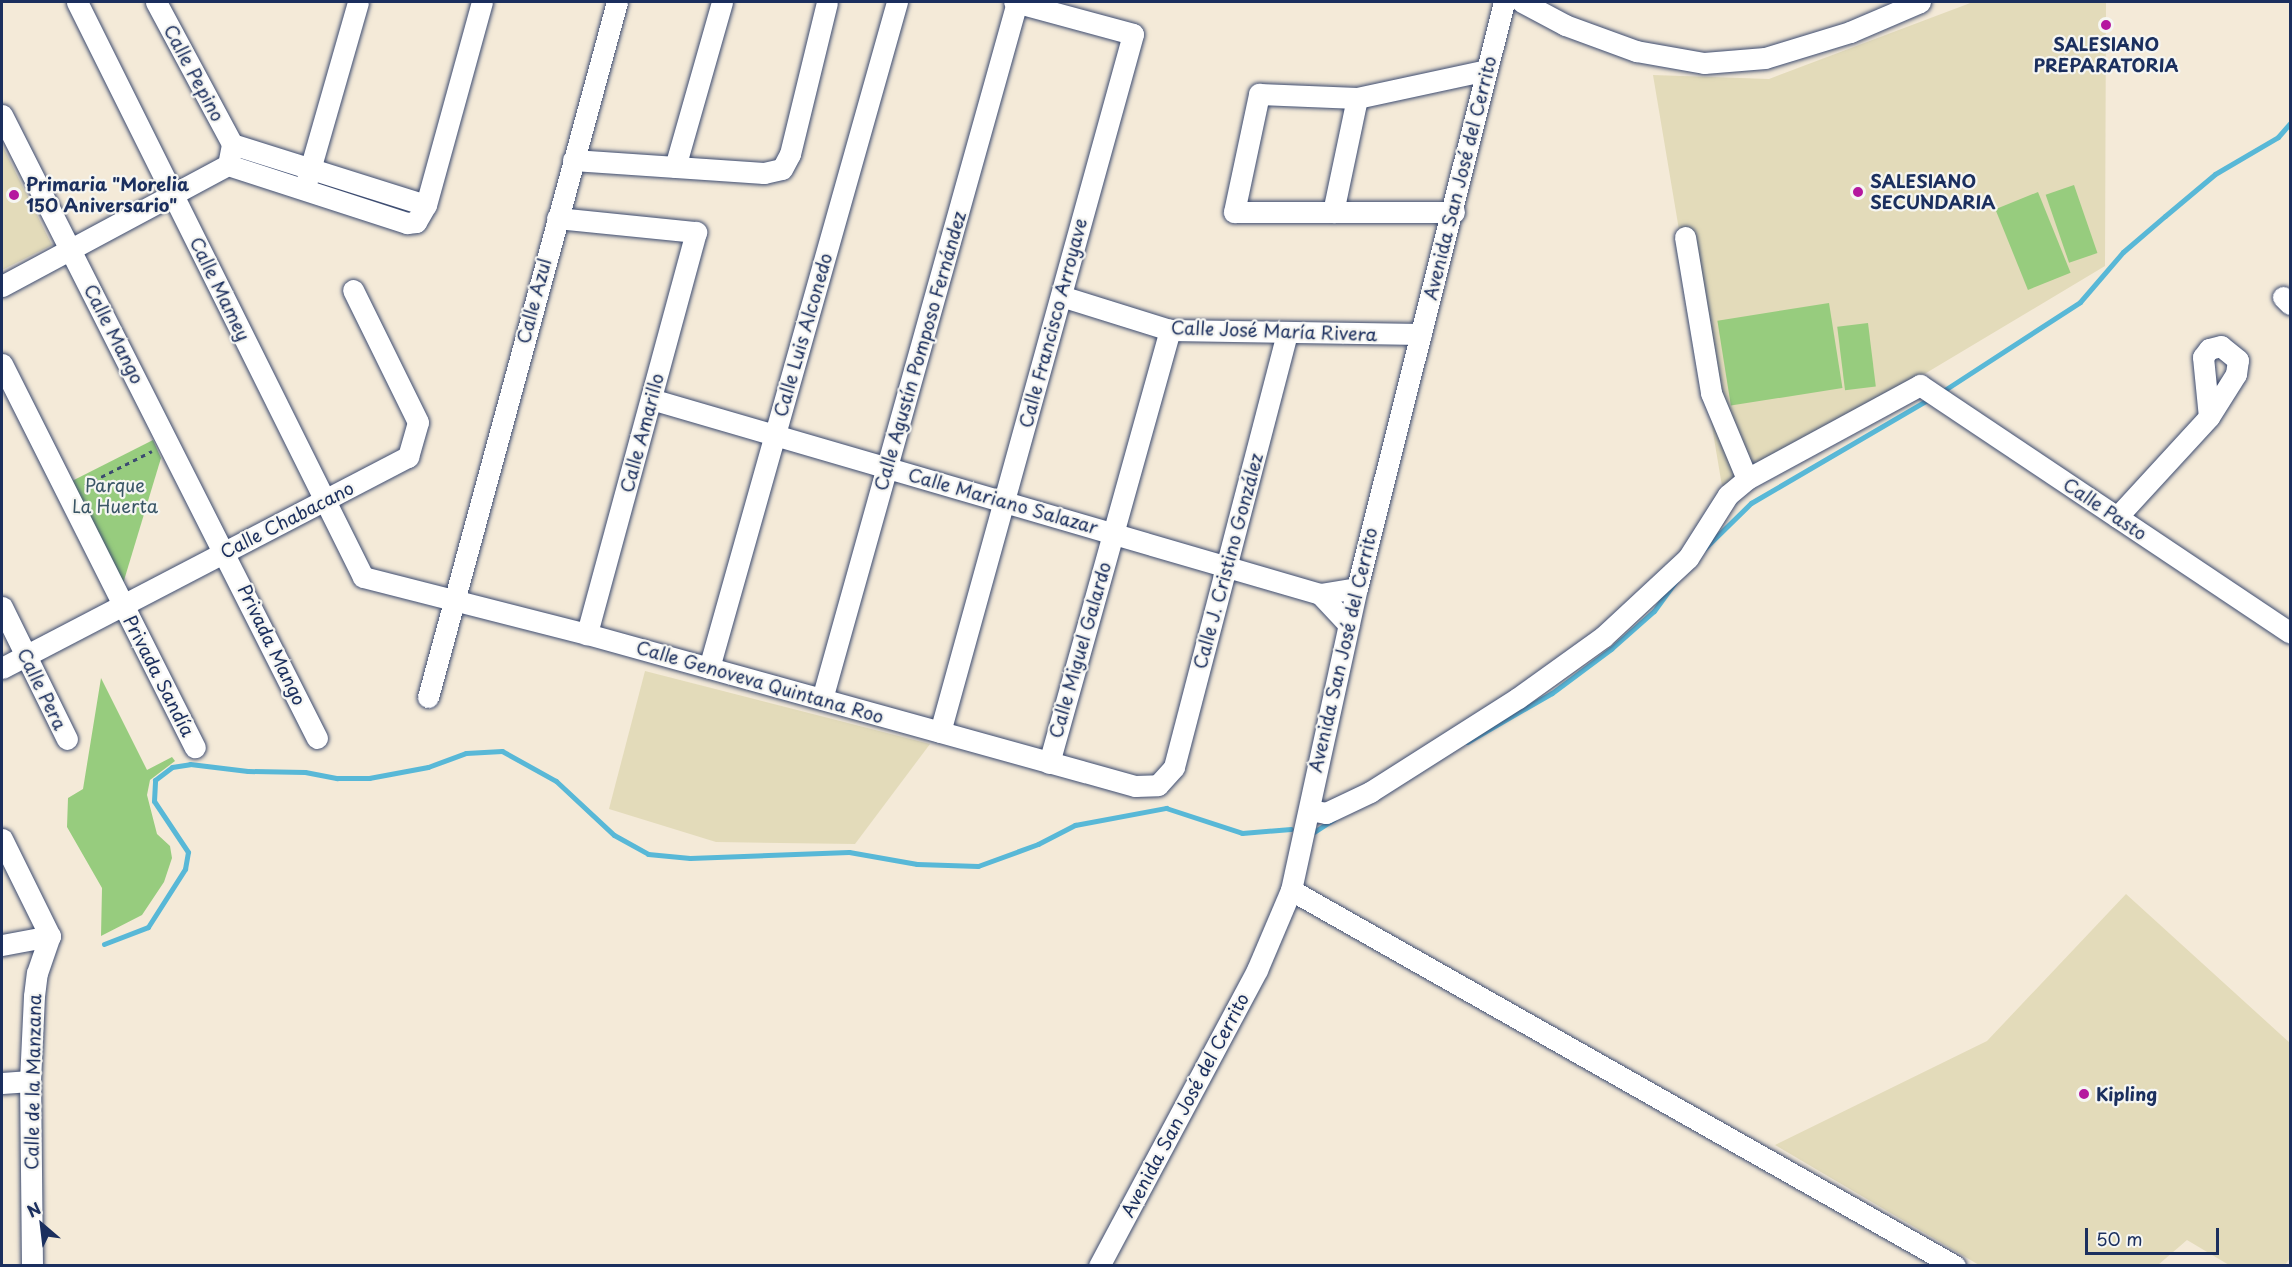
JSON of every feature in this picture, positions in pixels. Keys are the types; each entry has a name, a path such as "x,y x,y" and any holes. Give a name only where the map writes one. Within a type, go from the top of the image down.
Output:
{"street":[{"name":"Calle Mamey","path":"77,2 363,577"},
{"name":"Calle Pepino","path":"156,2 232,144"},
{"path":"304,189 312,168 357,2"},
{"path":"2,286 228,165 406,223 417,222 426,205 482,2"},
{"name":"Calle Azul","path":"428,697 452,600 616,2"},
{"path":"675,167 722,2"},
{"path":"573,160 764,173 782,169 790,154 827,2"},
{"name":"Calle Luis Alconedo","path":"709,668 897,2"},
{"name":"Calle Francisco Arroyave","path":"940,732 1133,34 1015,2"},
{"name":"Calle Agustín Pomposo Fernández","path":"822,699 1015,2"},
{"name":"Avenida San José del Cerrito","path":"1099,1266 1257,970 1291,890 1309,810 1313,776 1357,588 1454,212 1504,2"},
{"path":"1522,2 1565,25 1636,51 1704,63 1765,58 1850,32 1920,2"},
{"path":"1454,212 1234,212 1259,94 1357,98 1487,70"},
{"path":"1333,212 1357,98"},
{"name":"Calle Mango","path":"2,115 226,552"},
{"path":"228,165 232,144 426,205"},
{"name":"Calle Amarillo","path":"557,218 696,232 587,634"},
{"path":"1309,810 1326,813 1370,792 1518,698 1603,638 1688,558 1728,495 1747,479 1711,393 1686,237"},
{"name":"Calle Chabacano","path":"2,669 408,458 418,423 353,290"},
{"name":"Calle José María Rivera","path":"1061,296 1170,330 1421,334"},
{"name":"Calle Miguel Galardo","path":"1049,762 1170,330"},
{"name":"Calle J. Cristino González","path":"1158,785 1174,767 1287,332"},
{"name":"Privada Sandía","path":"2,364 195,747"},
{"name":"Calle Pasto","path":"1747,479 1924,388 2290,633"},
{"name":"Calle Mariano Salazar","path":"651,399 1320,594 1357,588"},
{"path":"2117,517 2209,417"},
{"name":"Privada Mango","path":"226,552 317,738"},
{"name":"Calle Genoveva Quintana Roo","path":"363,577 587,634 1135,786 1158,785"},
{"path":"1320,594 1349,625"},
{"name":"Calle Pera","path":"2,607 67,739"},
{"path":"2,839 50,936 2,945"},
{"path":"1291,890 1956,1266"},
{"name":"Calle de la Manzana","path":"32,1266 30,1081 37,973 50,936"},
{"path":"2,1083 30,1081"}],"path":[{"path":"68,495 169,442"}],"shaded area":[{"path":"1973,2 2106,2 2105,266 1901,388 1722,486 1653,75 1769,79"},
{"name":"Primaria \"Morelia 150 Aniversario\"","path":"2,145 52,245 2,270"},
{"path":"645,671 930,744 855,844 716,842 609,809"},
{"name":"Kipling","path":"2126,894 2290,1043 2290,1258 2285,1265 2229,1265 2187,1240 2158,1265 1979,1265 1775,1145 1987,1041"}],"green space":[{"path":"2074,185 2097,253 2069,263 2046,195"},
{"path":"2038,192 2071,273 2028,290 1995,209"},
{"path":"1829,303 1842,388 1731,406 1717,321"},
{"path":"1868,323 1876,387 1845,390 1837,327"},
{"name":"Parque La Huerta","path":"153,440 161,458 122,587 70,482"},
{"path":"101,678 147,770 172,757 175,761 150,780 147,795 157,834 170,846 172,858 164,882 142,915 101,936 102,888 67,827 68,798 83,789"}],"waterway":[{"path":"1940,393 2080,302 2123,252 2165,216 2215,174 2278,137 2290,123"},
{"path":"1704,549 1751,503 1929,399"},
{"path":"1467,742 1552,693 1611,649 1654,611 1676,581"},
{"path":"104,944 148,927 185,869 188,852 154,801 155,780 172,767 190,764 248,771 305,772 337,778 369,778 428,767 466,753 502,751 556,781 614,835 648,854 690,858 849,852 917,864 978,866 1038,844 1075,825 1166,808 1242,833 1291,829"},
{"path":"1314,832 1334,819"}],"place":[{"name":"SALESIANO PREPARATORIA","path":"2106,25"},
{"name":"SALESIANO SECUNDARIA","path":"1858,192"},
{"name":"Primaria \"Morelia 150 Aniversario\"","path":"14,195"},
{"name":"Kipling","path":"2084,1094"}]}
